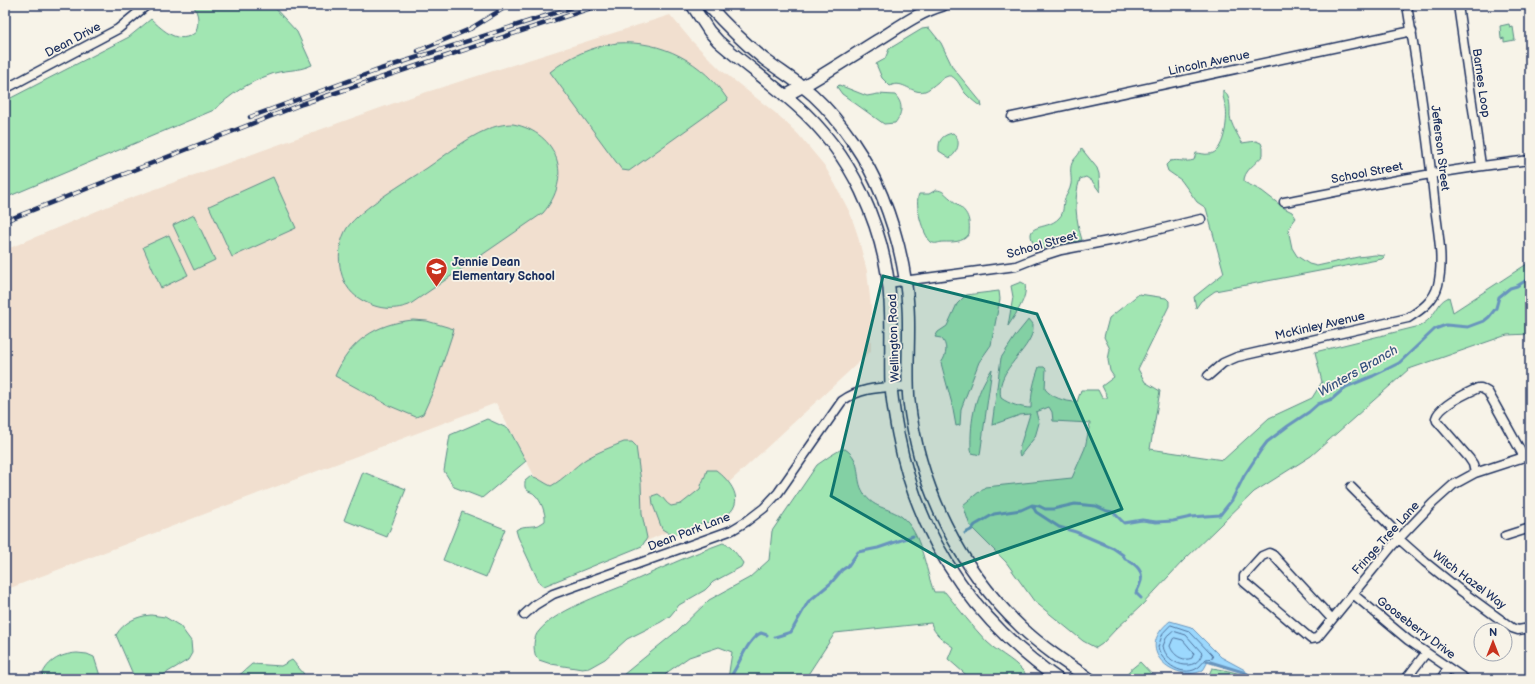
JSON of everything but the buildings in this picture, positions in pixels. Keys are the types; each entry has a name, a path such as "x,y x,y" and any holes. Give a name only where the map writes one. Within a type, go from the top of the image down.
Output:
{"main road":[{"name":"Wellington Road","path":"692,5 709,31 718,41 806,114 838,151 860,189 873,218 888,283 891,387 896,421 906,468 915,498 930,534 956,577 986,616 1010,641 1037,664 1058,679"},
{"name":"Wellington Road","path":"708,5 739,38 764,59 803,87 817,100 843,130 870,170 882,195 897,238 905,281 908,312 908,386 912,416 921,461 934,500 967,563 998,603 1023,629 1055,655 1090,679"},
{"path":"785,96 803,87 902,25 933,8 943,5"}],"street":[{"name":"Dean Drive","path":"5,89 118,29 147,5"},
{"name":"Jefferson Street","path":"1407,5 1432,173 1440,258 1438,285 1434,294"},
{"name":"Barnes Loop","path":"1458,5 1481,165"},
{"name":"Lincoln Avenue","path":"1012,117 1412,32"},
{"path":"1432,173 1481,165 1530,160"},
{"name":"School Street","path":"1284,202 1432,173"},
{"name":"School Street","path":"888,283 1016,266 1053,252 1126,237 1201,219"},
{"name":"McKinley Avenue","path":"1208,376 1223,363 1237,357 1408,318 1420,311 1434,294"},
{"name":"Dean Park Lane","path":"524,615 535,605 553,594 732,530 764,508 778,493 842,402 851,395 861,391 908,386"},
{"path":"1475,473 1473,464 1469,458 1436,418 1440,411 1454,400 1478,388 1488,392 1527,456"},
{"name":"Fringe Tree Lane","path":"1332,619 1273,554 1264,554 1244,576 1244,582 1311,639 1317,638 1398,539 1453,485 1475,473 1527,456"},
{"name":"Witch Hazel Way","path":"1351,487 1391,527 1398,539 1457,588 1512,628 1518,630 1530,628"},
{"path":"1505,536 1530,528"},
{"name":"Gooseberry Drive","path":"1353,594 1426,653 1465,679"},
{"path":"1406,679 1426,653"},
{"path":"1441,679 1448,668"}],"highlighted area":[{"path":"883,276 1037,314 1122,509 955,567 831,496"}],"shaded area":[{"name":"Jennie Dean Elementary School","path":"670,15 691,40 721,70 778,115 798,134 824,165 850,213 857,233 867,271 871,306 871,351 683,525 583,569 496,403 5,590 5,250 111,205 408,98"}],"green space":[{"path":"193,5 272,5 297,32 312,65 301,69 274,73 254,81 227,99 214,110 5,198 5,101 129,37 151,19 166,32 172,35 184,38 190,36 196,32 198,25 198,18"},
{"path":"1509,24 1510,28 1513,27 1515,40 1504,42 1504,38 1501,39 1500,26"},
{"path":"929,28 941,43 953,68 981,102 982,107 975,103 965,93 957,81 951,76 945,77 928,90 920,92 899,84 890,86 882,78 876,64 885,59 889,49 922,29"},
{"path":"617,43 650,45 680,56 694,64 706,75 728,100 629,171 622,170 550,72 565,61 581,53 598,47"},
{"path":"839,85 867,96 878,94 895,95 901,105 897,120 895,123 884,124 842,94 837,87"},
{"path":"1223,90 1229,99 1232,123 1242,143 1256,141 1261,143 1263,148 1263,155 1248,171 1244,178 1244,182 1262,191 1284,208 1292,212 1296,218 1288,229 1292,248 1297,256 1309,264 1317,266 1358,257 1375,255 1385,256 1382,259 1215,291 1201,301 1196,308 1194,297 1224,273 1206,208 1197,202 1181,180 1168,171 1166,165 1170,161 1194,160 1196,153 1214,153 1218,148 1224,136 1226,120"},
{"path":"513,124 529,129 541,137 551,147 556,159 559,172 557,186 552,199 543,213 409,305 396,308 378,307 360,299 352,293 342,276 339,256 343,237 347,228 354,220 362,212 384,196 471,138 493,127"},
{"path":"953,133 956,136 958,146 955,153 950,158 939,151 939,144 943,137"},
{"path":"1081,148 1097,168 1099,174 1100,192 1092,181 1086,177 1080,179 1076,210 1082,240 1041,249 1036,248 1031,234 1033,230 1054,222 1061,216 1065,198 1071,184 1071,166"},
{"path":"273,177 296,228 232,257 209,206"},
{"path":"936,190 944,192 968,216 969,234 964,239 933,243 925,233 918,212 919,194 929,194"},
{"path":"194,215 215,260 194,270 173,225"},
{"path":"169,235 188,275 161,288 143,247"},
{"path":"1530,262 1530,334 1507,335 1409,369 1311,456 1254,492 1183,561 1141,606 1096,648 1083,641 1034,601 1006,562 970,526 963,505 985,487 1072,478 1085,448 1090,423 1053,421 1052,412 1049,407 1036,412 1039,423 1035,437 1020,456 1020,446 1030,414 1020,415 992,425 1001,358 1016,335 1029,319 1033,324 1032,334 1023,350 1011,364 1002,380 1000,389 1001,398 1016,405 1031,408 1032,392 1037,372 1039,367 1044,367 1046,369 1045,389 1055,397 1077,402 1081,390 1098,390 1102,398 1108,398 1102,386 1114,377 1110,371 1108,360 1110,349 1104,337 1109,318 1139,294 1166,298 1169,301 1169,306 1138,369 1145,382 1160,391 1150,449 1223,460 1269,418 1312,398 1322,382 1315,352 1420,326 1429,319 1443,300 1449,297 1453,312"},
{"path":"1021,282 1025,284 1025,295 1008,326 1013,297 1011,286"},
{"path":"999,291 1000,299 991,345 979,362 961,409 960,425 956,426 952,404 941,363 945,357 946,347 941,338 935,337 938,332 947,326 957,304 966,295"},
{"path":"413,320 427,321 454,329 435,387 423,414 416,417 390,406 335,376 348,353 365,336 376,330 399,322"},
{"path":"992,369 980,455 972,453 971,450 971,428 975,407 981,388"},
{"path":"487,419 509,429 526,461 482,498 454,487 444,471 450,435"},
{"path":"624,442 632,442 636,446 641,482 642,514 647,538 642,546 544,586 539,582 516,530 523,527 541,524 545,521 543,507 537,497 526,489 525,481 531,476 551,486 586,459"},
{"path":"845,449 854,458 860,485 870,501 902,517 914,532 919,542 934,592 945,592 987,642 1019,667 1029,679 971,679 948,659 953,647 937,634 931,623 835,633 805,679 728,679 732,652 719,647 689,657 669,671 661,679 618,679 677,631 709,600 749,578 769,560 772,531 817,465 840,450"},
{"path":"707,470 716,470 730,484 736,498 735,505 731,511 724,517 714,522 702,523 685,532 670,534 662,529 653,505 652,496 658,494 671,506 681,504 700,489"},
{"path":"363,472 406,489 387,537 344,520"},
{"path":"462,512 505,529 486,577 443,560"},
{"path":"723,543 729,546 737,554 743,563 741,567 713,582 705,590 679,605 670,616 661,622 627,639 605,659 589,668 582,669 551,664 539,660 536,657 534,643 537,634 546,624 567,610 661,568"},
{"path":"151,615 165,617 180,626 191,641 192,653 188,660 156,679 135,679 116,635 119,630 131,620"},
{"path":"77,653 87,654 94,657 101,679 41,679 46,668 54,660 65,655"},
{"path":"292,660 304,674 299,679 235,679 252,664 281,666"},
{"path":"1140,662 1156,679 1128,678 1127,675 1129,671"},
{"path":"1212,668 1233,672 1253,679 1207,679"}],"water":[{"path":"1170,621 1191,627 1221,657 1245,670 1246,673 1208,662 1203,670 1194,673 1183,673 1172,669 1163,663 1157,654 1155,644 1159,633"}],"waterway":[{"name":"Winters Branch","path":"965,533 971,530 975,525 994,514 1021,510 1032,505 1045,509 1053,509 1075,504 1096,506 1113,512 1124,523 1142,520 1156,522 1173,521 1191,517 1220,515 1232,500 1244,476 1267,442 1318,404 1332,399 1346,387 1399,363 1435,329 1446,325 1468,327 1484,321 1496,308 1499,297 1510,288 1517,286 1530,278"},
{"path":"1032,505 1036,512 1059,527 1076,532 1113,548 1123,555 1125,559 1133,563 1140,572 1141,576 1140,585 1136,593 1141,598"},
{"name":"Winters Branch","path":"775,637 791,632 808,602 831,583 842,570 848,566 858,552 878,548 913,536"},
{"name":"Winters Branch","path":"729,679 747,647 756,636 761,633 767,635"},
{"path":"1207,661 1246,673 1254,679"}],"railway":[{"path":"418,51 470,29 509,5"},
{"path":"5,221 302,104 600,5"},
{"path":"250,117 381,69 570,8"}],"place":[{"name":"Jennie Dean Elementary School","path":"437,288"}]}
